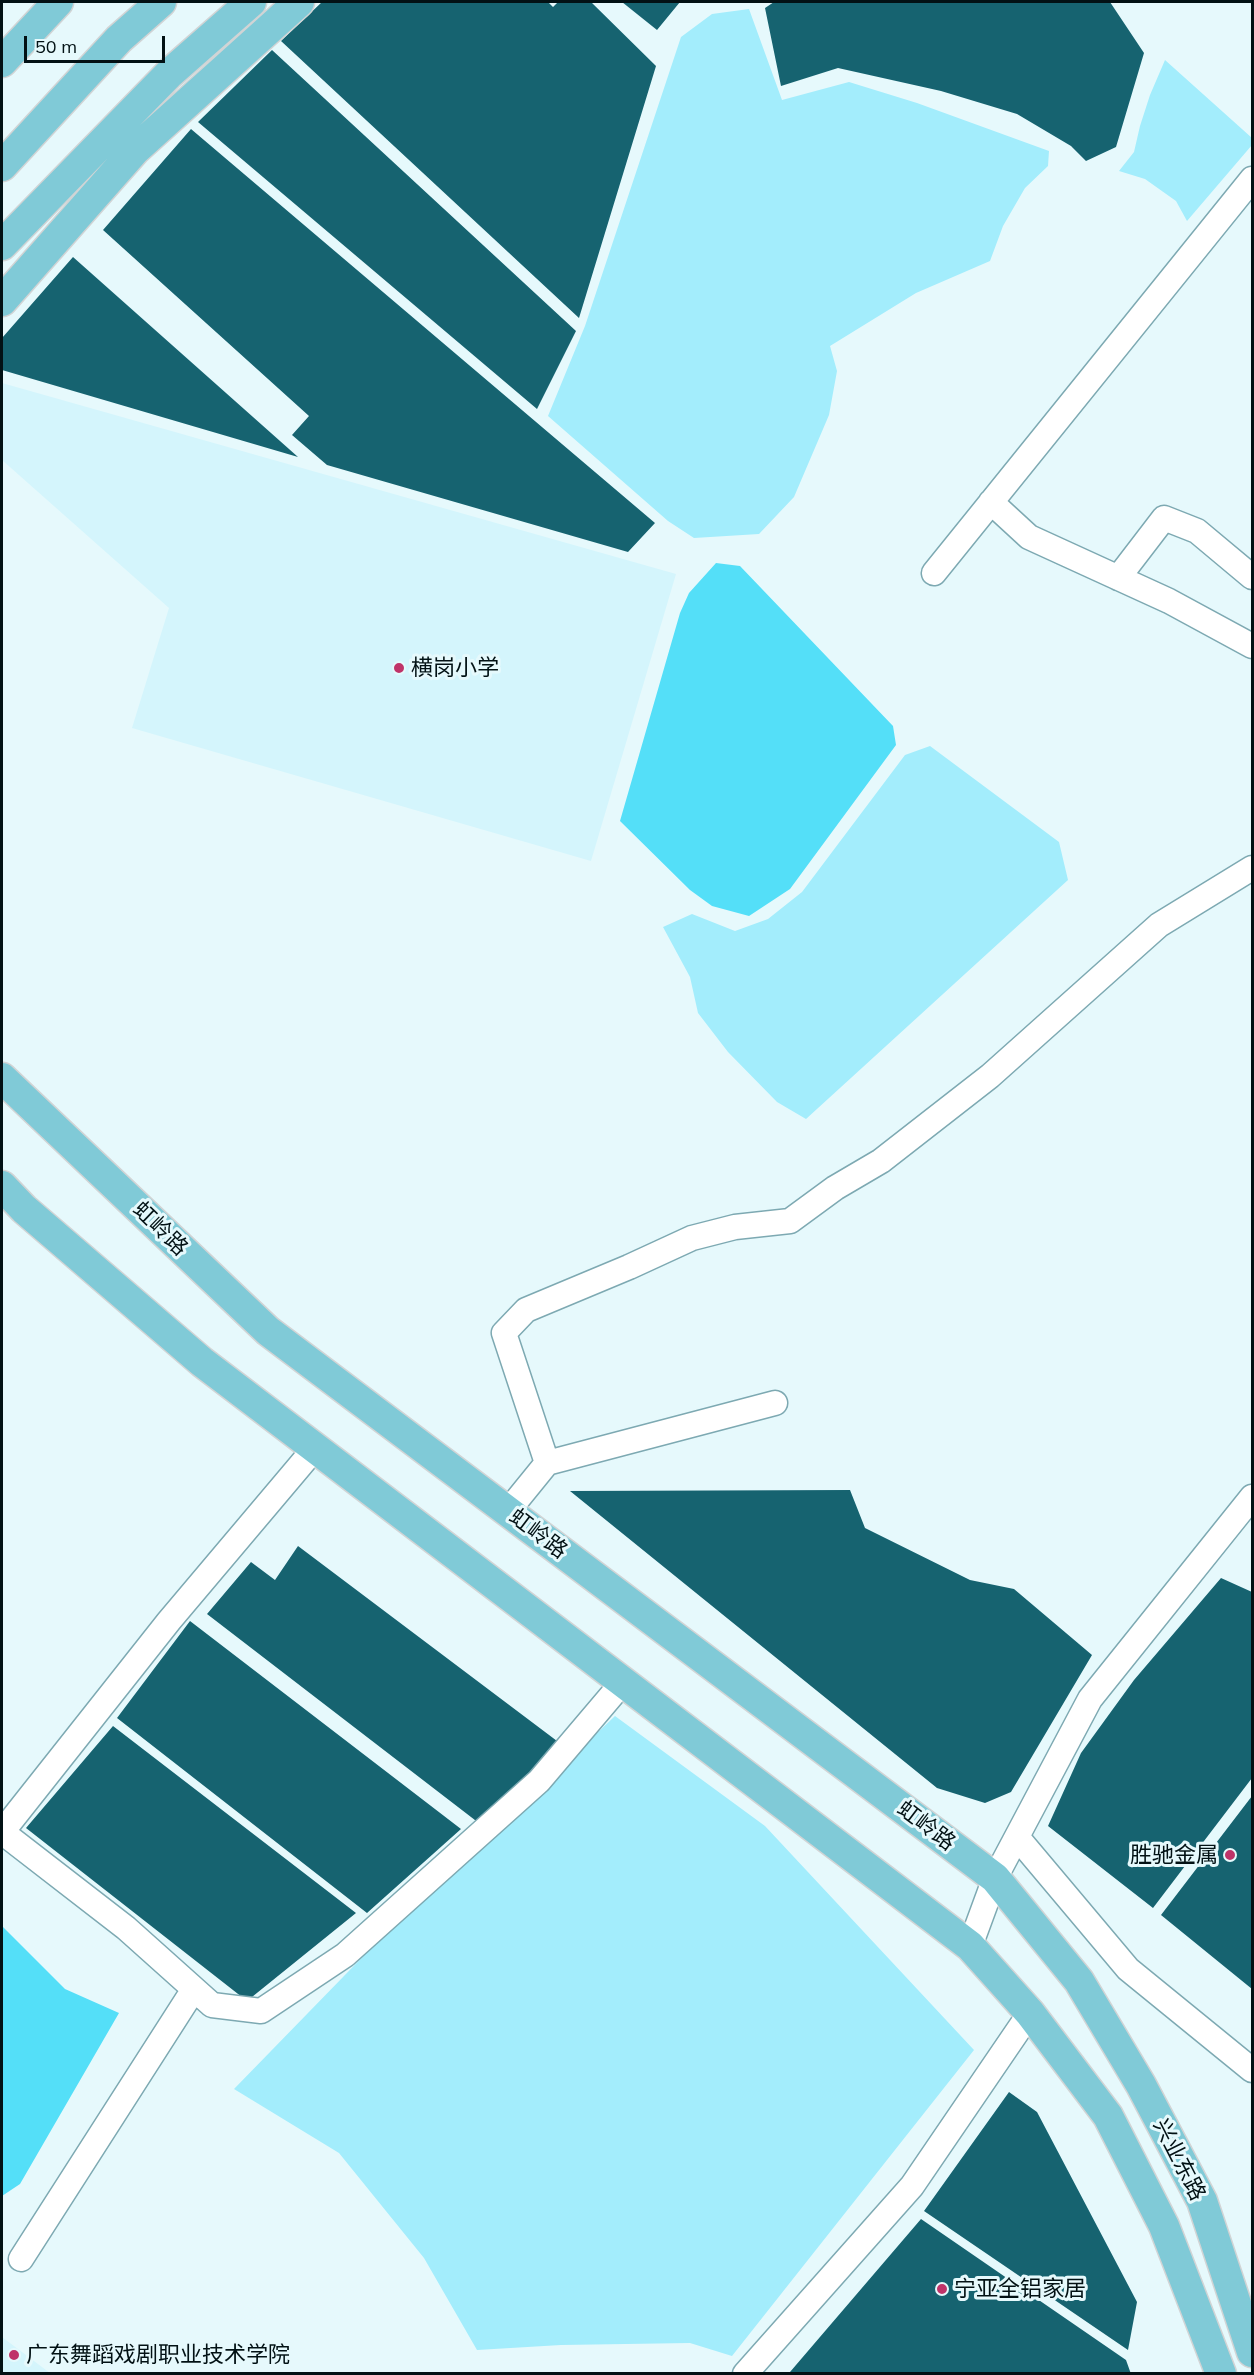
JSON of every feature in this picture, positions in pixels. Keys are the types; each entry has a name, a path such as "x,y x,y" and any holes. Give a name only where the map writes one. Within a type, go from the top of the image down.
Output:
{"main road":[{"path":"2,62 58,2"},
{"path":"2,166 119,39 161,2"},
{"path":"2,245 169,74 251,2"},
{"path":"2,301 135,150 299,2"},
{"name":"虹岭路","path":"2,1078 268,1331 995,1878 1079,1981"},
{"path":"2,1186 24,1209 202,1362 970,1946 1030,2013"},
{"name":"兴业东路","path":"1079,1981 1141,2085 1202,2201 1252,2352"},
{"name":"兴业东路","path":"1030,2013 1108,2116 1164,2226 1221,2373"}],"street":[{"path":"934,573 1252,179"},
{"path":"991,502 1029,537 1168,601 1252,646"},
{"path":"1119,578 1164,518 1197,531 1252,577"},
{"path":"547,1463 504,1333 526,1310 629,1268 692,1238 735,1227 790,1221 835,1188 881,1161 990,1076 1159,925 1252,868"},
{"path":"508,1511 547,1463 775,1403"},
{"path":"315,1448 169,1621 2,1832 126,1928 212,2005 261,2011 345,1955 539,1781 623,1682"},
{"path":"970,1946 995,1878 1090,1699 1252,1497"},
{"path":"1017,1837 1128,1969 1252,2070"},
{"path":"21,2259 194,1989"},
{"path":"745,2373 912,2186 1030,2013"}],"shaded area":[{"path":"749,9 782,100 849,82 917,103 1049,151 1048,166 1025,188 1003,226 990,261 916,293 830,346 837,371 829,415 794,497 759,534 694,538 668,521 548,416 585,326 681,37 712,14"},
{"path":"1165,60 1252,138 1252,145 1187,221 1176,201 1145,179 1119,171 1134,152 1150,95"},
{"name":"横岗小学","path":"2,383 676,574 591,861 132,728 169,608 2,460"},
{"path":"716,563 740,566 893,726 896,745 790,889 749,916 712,906 690,890 620,821 680,613 689,593"},
{"path":"930,746 1059,842 1068,880 806,1119 777,1102 728,1052 698,1013 690,977 663,927 692,914 735,931 768,919 802,892 905,755"},
{"path":"615,1716 765,1826 974,2050 732,2356 690,2343 561,2345 477,2350 424,2258 339,2153 234,2089 380,1939"},
{"path":"2,1926 65,1989 119,2013 20,2184 2,2196"},
{"name":"广东舞蹈戏剧职业技术学院","path":"2,2337 50,2373 2,2373"}],"building":[{"path":"322,2 548,2 553,7 558,2 591,2 656,66 579,318 281,41"},
{"path":"622,2 680,2 657,30"},
{"path":"774,2 1110,2 1144,53 1116,147 1086,161 1071,146 1017,114 941,91 838,68 781,86 765,8"},
{"path":"272,50 576,331 537,409 198,122"},
{"path":"191,129 655,523 628,552 327,465 292,435 309,416 103,230"},
{"path":"73,257 298,457 2,370 2,338"},
{"path":"850,1490 865,1528 970,1580 1014,1589 1092,1655 1011,1792 985,1803 937,1788 570,1491"},
{"path":"298,1546 561,1744 484,1827 207,1614 251,1562 275,1580"},
{"path":"1221,1578 1252,1592 1252,1778 1153,1908 1048,1826 1081,1753 1134,1680"},
{"path":"190,1621 461,1829 367,1913 117,1718"},
{"path":"113,1726 356,1913 247,2001 26,1828"},
{"name":"胜驰金属","path":"1252,1796 1252,1989 1161,1915"},
{"path":"1009,2092 1037,2112 1137,2302 1128,2350 924,2211"},
{"name":"宁亚全铝家居","path":"921,2219 1126,2360 1131,2374 793,2374 790,2372"}],"place":[{"name":"横岗小学","path":"399,668"},
{"name":"胜驰金属","path":"1230,1855"},
{"name":"宁亚全铝家居","path":"942,2289"},
{"name":"广东舞蹈戏剧职业技术学院","path":"14,2355"}]}
